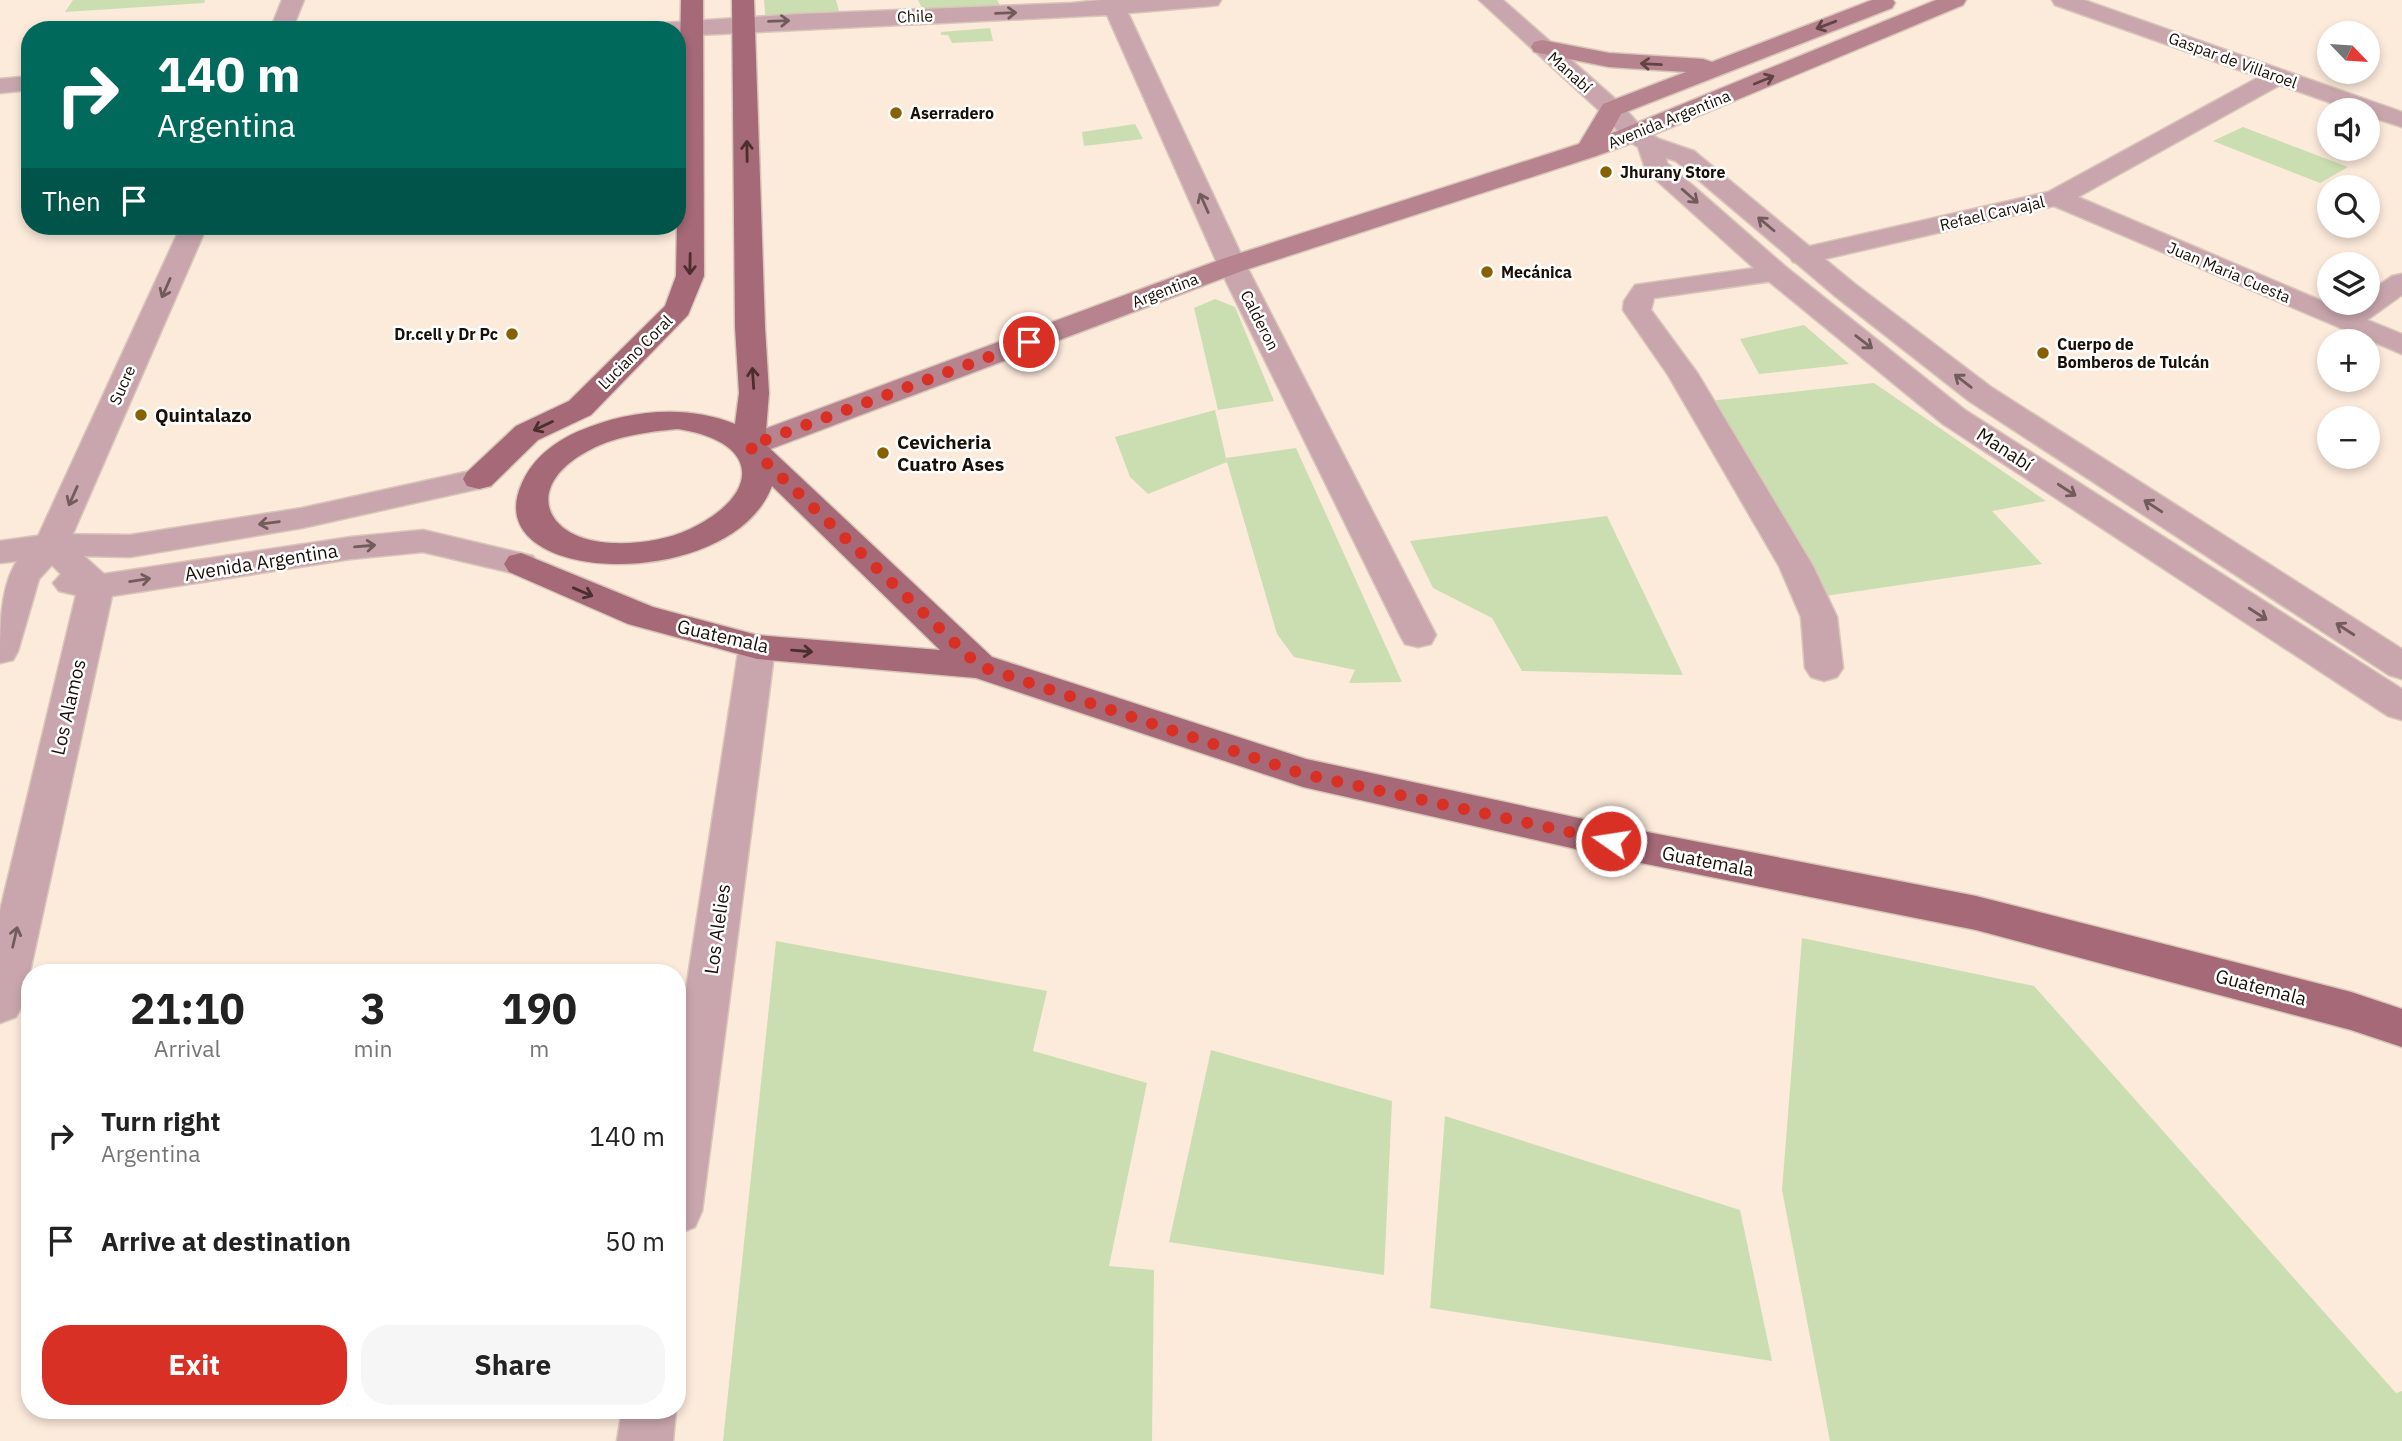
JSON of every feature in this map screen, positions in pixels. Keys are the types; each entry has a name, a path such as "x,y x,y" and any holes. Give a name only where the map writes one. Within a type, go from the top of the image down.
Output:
{"main road":[{"name":"Avenida Argentina","path":"1587,151 1612,109 1890,0"},
{"name":"Avenida Argentina","path":"1587,151 1642,139 1955,0"},
{"path":"744,11 750,327 754,393 749,446 759,473 747,503 732,517 690,541 638,554 587,552 564,544 545,533 534,519 531,503 536,485 547,468 564,453 606,432 629,425 678,420 719,428 737,436 749,446"},
{"name":"Luciano Coral","path":"479,479 527,433 580,408 678,309 690,276 692,14"},
{"path":"1542,47 1634,63 1719,67"},
{"name":"Argentina","path":"749,446 1232,265 1587,151"},
{"name":"Guatemala","path":"749,446 979,666"},
{"name":"Guatemala","path":"521,564 640,616 757,647 979,666 1303,774 1611,841 1976,914 2351,1011 2402,1028"}],"street":[{"path":"285,21 293,0"},
{"name":"Chile","path":"692,14 1113,5 1210,0"},
{"name":"Manabí","path":"1490,0 1642,139 1655,166 1776,273 1954,417 2402,707"},
{"name":"Gaspar de Villaroel","path":"2063,0 2402,120"},
{"name":"Calderon","path":"1113,5 1232,265 1418,635"},
{"name":"Refael Carvajal","path":"1803,256 2057,198 2278,76"},
{"path":"0,86 21,84"},
{"name":"Manabí","path":"1642,139 1685,156 1803,256 1980,394 2402,666"},
{"name":"Juan Maria Cuesta","path":"2057,198 2402,345"},
{"name":"Sucre","path":"51,545 190,235"},
{"path":"1776,273 1645,291 1638,301 1637,310 1683,374 1796,566 1819,617 1824,668"},
{"path":"2346,321 2402,282"},
{"name":"Avenida Argentina","path":"51,545 130,546 327,513 479,479"},
{"name":"Avenida Argentina","path":"7,569 96,587 351,548 423,541 521,564"},
{"path":"0,651 7,569 51,545 96,587"},
{"name":"Los Alamos","path":"0,1004 96,587"},
{"name":"Los Alelies","path":"686,1148 757,647"},
{"path":"645,1441 648,1419"}],"green space":[{"path":"73,0 205,0 204,3 65,12"},
{"path":"764,0 836,0 841,19 766,25"},
{"path":"918,0 997,0 1000,5 924,12"},
{"path":"990,28 993,41 952,43 948,35 941,35 941,32"},
{"path":"1135,124 1143,139 1084,146 1082,132"},
{"path":"2243,127 2317,155 2317,161 2332,161 2348,167 2334,175 2317,175 2317,182 2213,141"},
{"path":"1215,299 1235,307 1274,401 1218,410 1194,308"},
{"path":"1804,325 1849,364 1759,374 1740,339"},
{"path":"1874,383 2046,501 1992,511 2042,564 1825,596 1709,401"},
{"path":"1215,410 1226,458 1296,448 1402,682 1349,683 1355,670 1294,657 1277,634 1227,462 1148,494 1130,477 1115,437"},
{"path":"1607,516 1683,675 1522,671 1492,618 1433,588 1410,541"},
{"path":"1802,938 2034,986 2396,1393 2402,1391 2402,1441 1830,1441 1782,1190"},
{"path":"776,941 1047,991 1033,1051 1147,1083 1109,1266 1154,1270 1152,1441 723,1441"},
{"path":"1211,1050 1392,1101 1384,1275 1169,1242"},
{"path":"1445,1116 1740,1210 1772,1361 1430,1308"}],"place":[{"name":"Aserradero","path":"896,113"},
{"name":"Jhurany Store","path":"1606,172"},
{"name":"Mecánica","path":"1487,272"},
{"name":"Dr.cell y Dr Pc","path":"512,334"},
{"name":"Cuerpo de Bomberos de Tulcán","path":"2043,353"},
{"name":"Quintalazo","path":"141,415"},
{"name":"Cevicheria Cuatro Ases","path":"883,453"}],"route":[{"path":"1029,342 749,446 979,666 1303,774 1611,841"}]}
